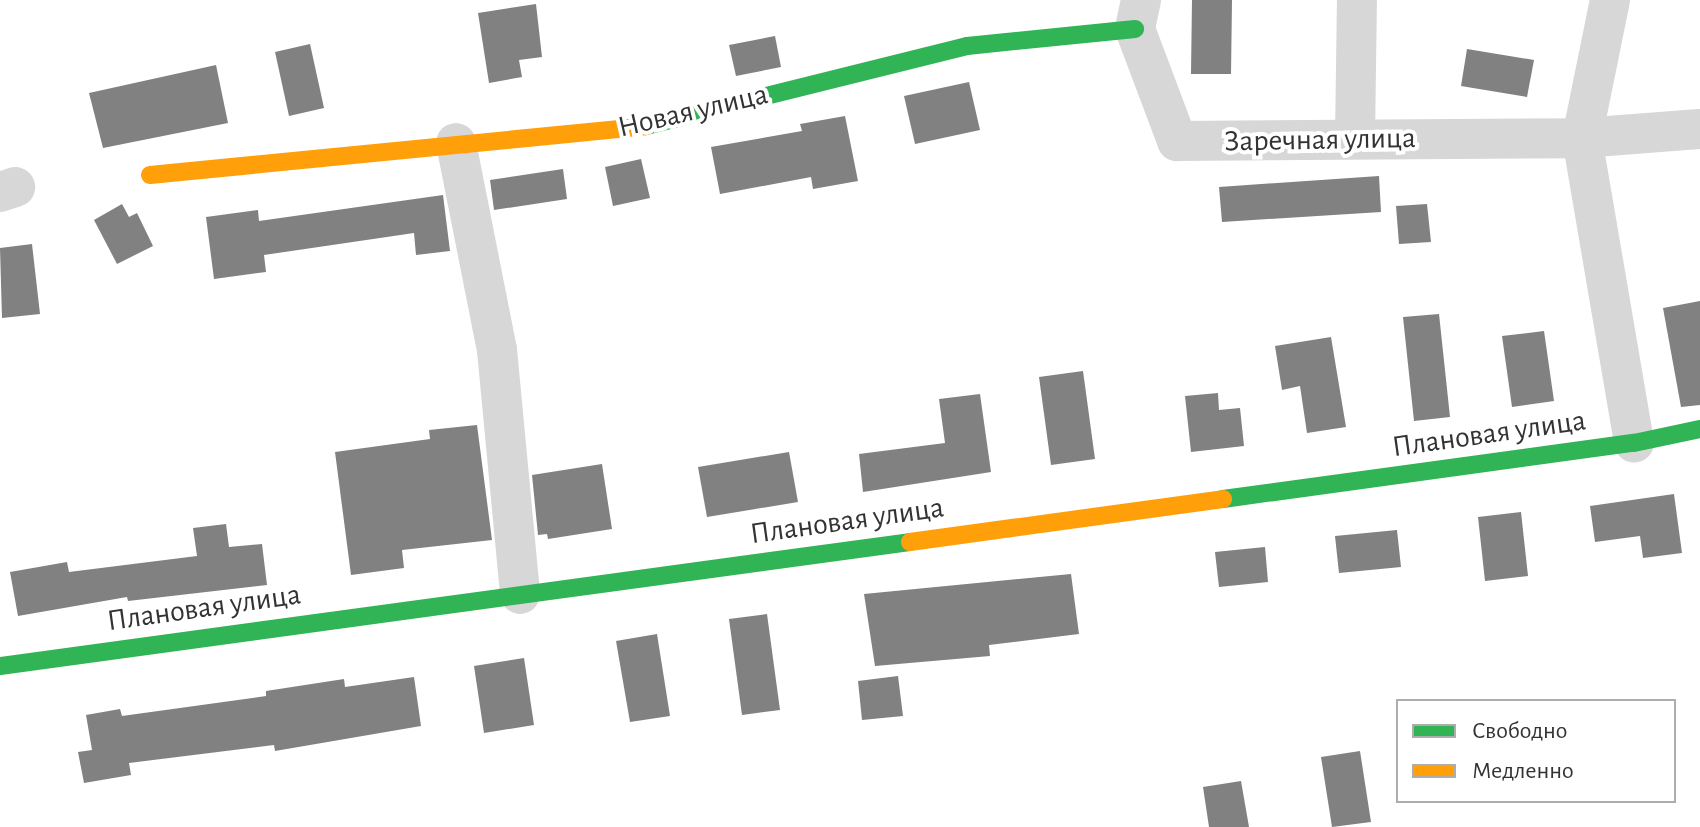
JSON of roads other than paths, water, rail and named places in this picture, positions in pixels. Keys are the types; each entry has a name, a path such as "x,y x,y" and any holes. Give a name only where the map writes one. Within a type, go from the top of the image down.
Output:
{"street":[{"path":"1355,139 1357,0"},
{"path":"1610,0 1582,138 1634,443"},
{"name":"Заречная улица","path":"1138,14 1177,141 1582,138 1700,129"},
{"name":"Новая улица","path":"150,175 456,143 631,130 967,46 1138,14"},
{"path":"456,143 497,350 520,594"},
{"name":"Плановая улица","path":"0,666 1634,443 1700,429"}]}
